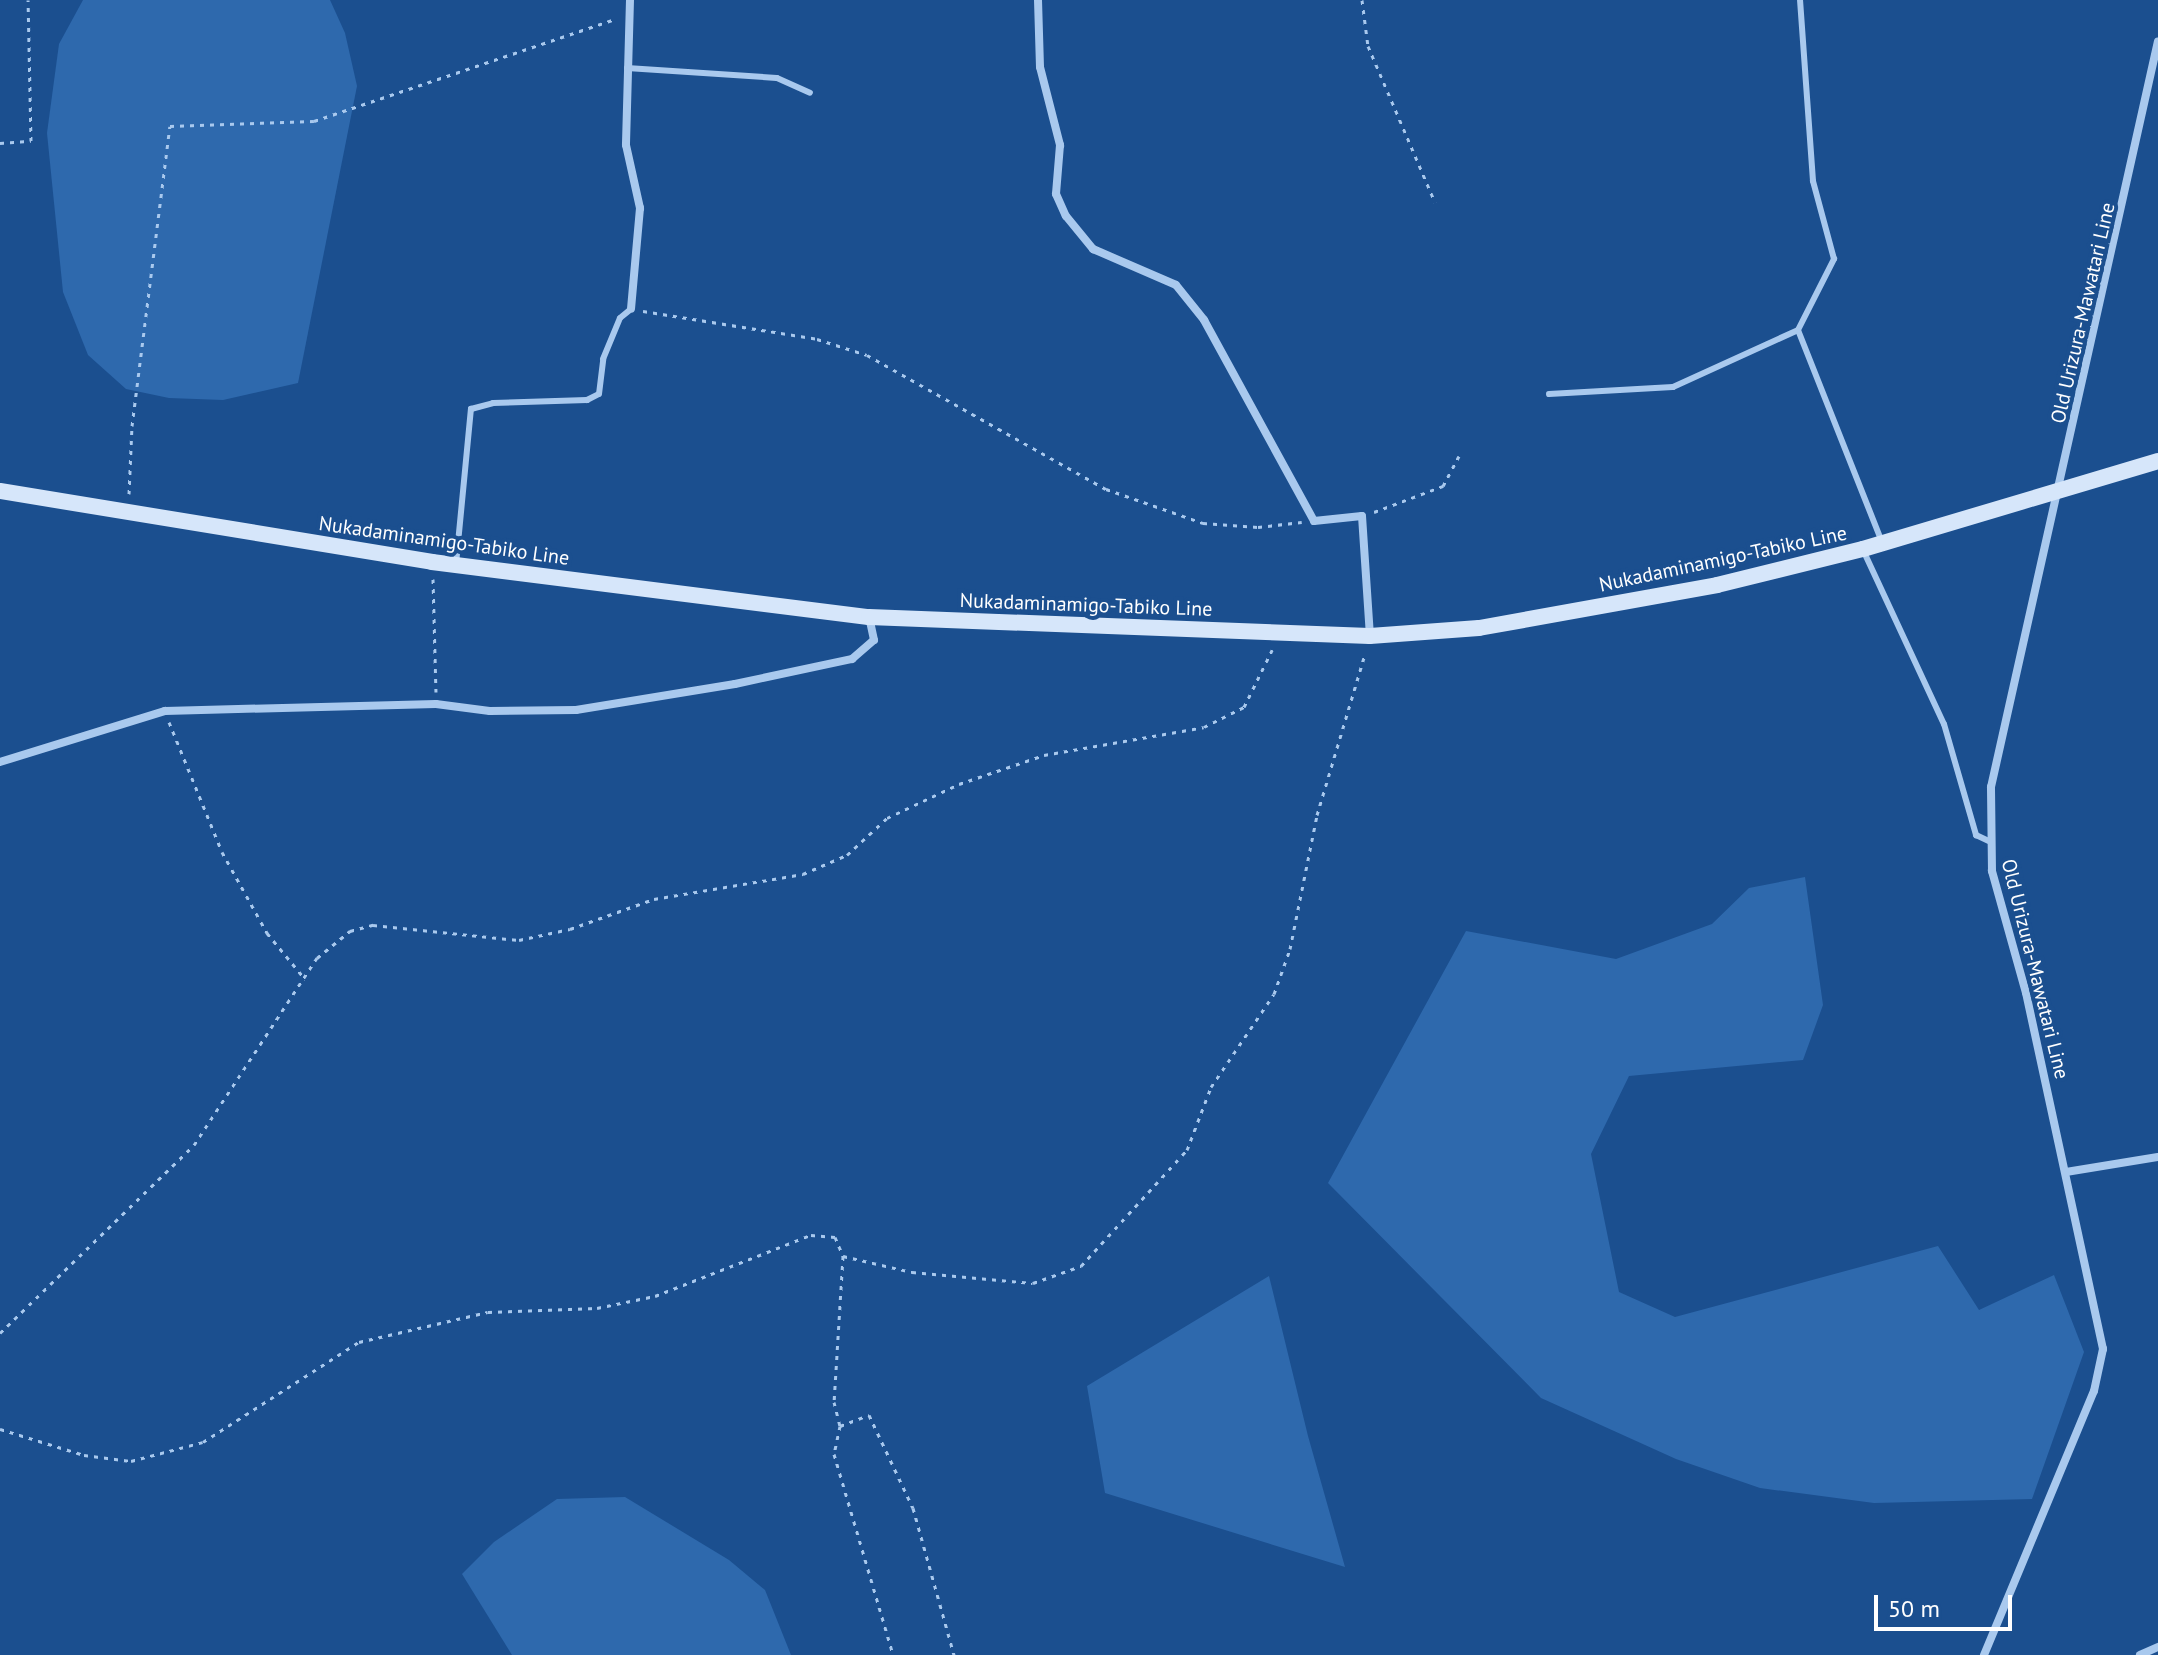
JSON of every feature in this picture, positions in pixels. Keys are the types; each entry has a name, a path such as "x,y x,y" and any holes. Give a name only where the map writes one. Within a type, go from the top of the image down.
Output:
{"main road":[{"name":"Nukadaminamigo-Tabiko Line","path":"0,491 128,509 432,562 869,617 1370,636 1479,628 1717,585 1882,544 2059,488 2158,461"}],"street":[{"path":"630,0 626,145 640,208 631,309"},
{"path":"1038,0 1040,67 1060,145 1056,194 1066,216 1093,249 1176,285 1204,320 1314,521 1362,516 1370,636"},
{"name":"Old Urizura-Mawatari Line","path":"1984,1655 2094,1391 2103,1349 2066,1172 1992,871 1989,841 1991,787 2158,41"},
{"path":"0,762 165,711 436,704 490,711 576,710 735,684 852,659 874,640 869,617"},
{"path":"2066,1172 2158,1157"},
{"path":"2140,1655 2158,1647"}],"lane":[{"path":"1549,394 1673,387 1798,330 1834,259 1813,181 1800,0"},
{"path":"627,68 777,78 810,93"},
{"path":"455,565 471,409 493,403 587,400 599,394 603,359 620,318 631,309"},
{"path":"1798,330 1882,544"},
{"path":"1863,549 1944,724 1976,835 1989,841"}],"path":[{"path":"0,143 31,141 28,0"},
{"path":"1362,0 1368,46 1435,202"},
{"path":"128,509 132,426 170,126 314,121 628,15"},
{"path":"631,309 817,339 867,355 1106,489 1203,523 1258,527 1314,521"},
{"path":"1362,516 1443,486 1459,456"},
{"path":"432,562 436,704"},
{"path":"0,1333 194,1145 317,958 350,931 373,925 519,940 570,929 654,899 803,874 847,855 887,818 959,784 1044,755 1204,727 1244,707 1259,685 1279,632"},
{"path":"843,1256 912,1272 1033,1283 1081,1266 1187,1150 1211,1087 1274,994 1290,949 1317,815 1370,636"},
{"path":"165,711 222,852 267,933 305,979"},
{"path":"0,1429 84,1455 131,1461 203,1442 359,1342 413,1326 488,1312 597,1308 655,1296 811,1235 835,1237 843,1256 834,1402 840,1426 834,1454 893,1655"},
{"path":"840,1426 869,1415 913,1508 954,1655"}],"shaded area":[{"path":"83,0 330,0 345,33 357,86 298,383 223,400 169,398 126,389 88,355 63,292 47,133 59,44"},
{"path":"1805,877 1823,1005 1803,1060 1629,1076 1591,1154 1619,1292 1675,1317 1938,1246 1979,1310 2054,1275 2084,1352 2032,1499 1874,1503 1760,1488 1676,1459 1541,1398 1328,1183 1466,931 1616,959 1712,924 1749,888"},
{"path":"1269,1276 1308,1436 1345,1567 1105,1493 1087,1386"},
{"path":"625,1497 729,1560 765,1590 791,1655 512,1655 462,1574 494,1542 557,1499"}]}
